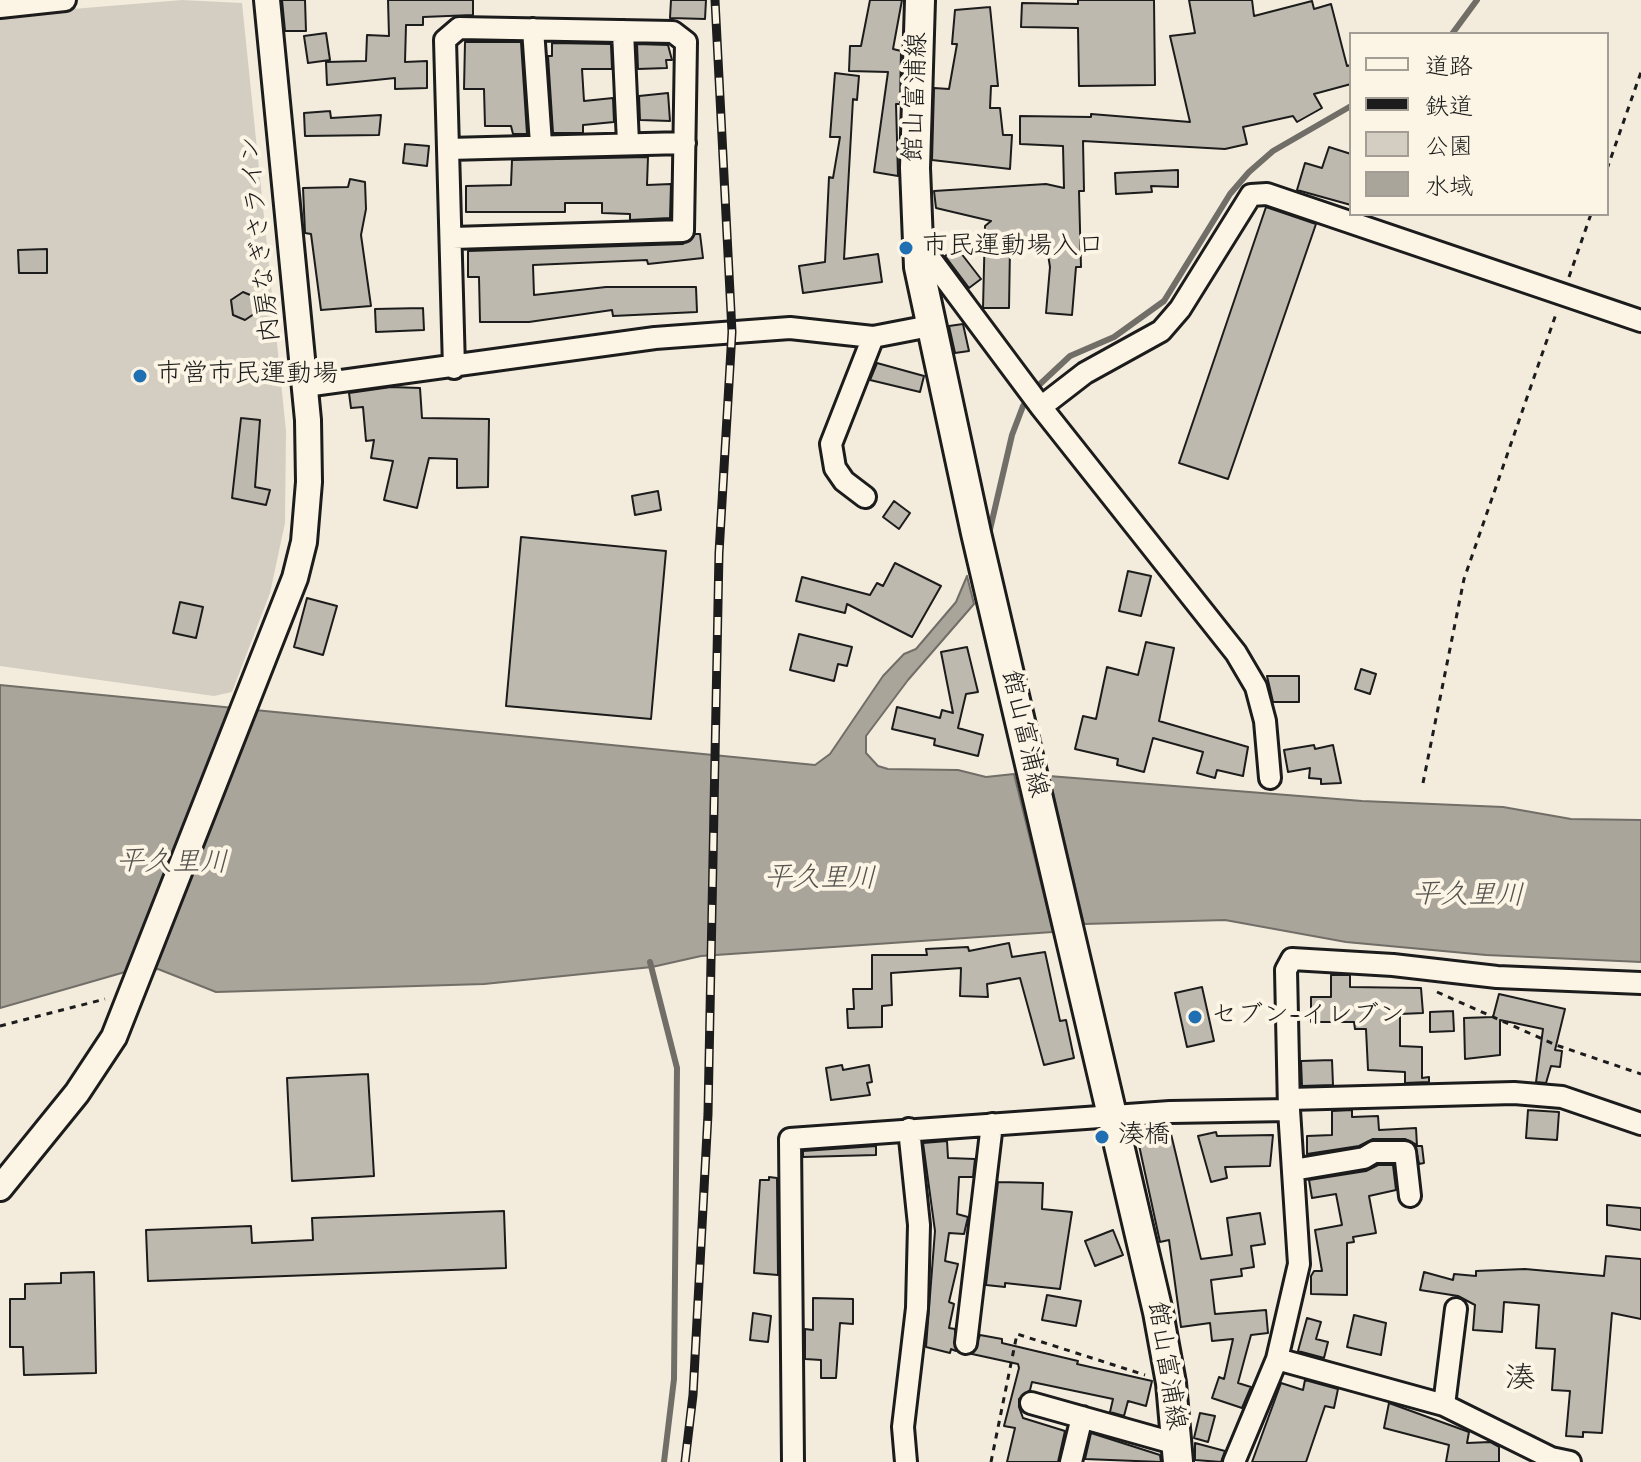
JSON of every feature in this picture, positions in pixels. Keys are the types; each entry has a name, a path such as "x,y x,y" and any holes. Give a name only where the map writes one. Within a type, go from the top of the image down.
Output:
{"main road":[{"name":"館山富浦線","path":"920,0 916,239 930,326 1113,1117 1171,1383 1178,1453"}],"street":[{"path":"0,7 65,0"},
{"name":"内房なぎさライン","path":"0,1188 77,1093 114,1037 295,578 304,542 309,482 305,386 267,0"},
{"path":"453,238 683,231 686,42 673,32 459,28 445,40 453,238 454,368"},
{"path":"533,29 541,144"},
{"path":"623,31 628,143"},
{"path":"448,149 541,144 685,143"},
{"path":"1038,403 1161,331 1180,309 1251,195 1267,194 1641,321"},
{"path":"916,239 1038,403 1236,653 1256,687 1265,721 1270,778"},
{"path":"305,386 454,368 655,338 775,329 873,337 930,326"},
{"path":"865,497 844,481 835,468 831,444 873,337"},
{"path":"1234,1462 1277,1359 1299,1264 1289,1104 1286,970 1292,959 1393,965 1497,977 1641,983"},
{"path":"793,1462 790,1139 1289,1104 1514,1093 1562,1097 1641,1124"},
{"path":"966,1343 992,1124"},
{"path":"906,1462 903,1427 917,1308 919,1225 909,1129"},
{"path":"1293,1170 1364,1158 1374,1152 1405,1152 1410,1196"},
{"path":"1444,1405 1456,1309"},
{"path":"1277,1359 1444,1405 1551,1458 1570,1462"},
{"path":"1031,1403 1082,1417 1178,1453"},
{"path":"1071,1462 1082,1417"}],"path":[{"path":"1609,163 1641,72"},
{"path":"1423,783 1464,579 1590,216"},
{"path":"0,1026 109,998 137,982"},
{"path":"1434,990 1556,1045 1641,1074"},
{"path":"991,1462 1017,1334 1171,1383"}],"green space":[{"name":"市営市民運動場","path":"182,0 242,3 286,431 285,523 270,593 232,692 214,696 0,666 0,15"}],"water":[{"name":"平久里川","path":"967,576 974,604 908,680 866,736 866,753 878,766 888,769 958,770 986,777 1014,774 1053,932 701,956 652,967 484,984 216,992 158,969 125,972 0,1008 0,685 815,765 830,754 883,676 904,654 916,649 956,602"},
{"name":"平久里川","path":"1049,776 1362,801 1503,807 1571,819 1641,820 1641,962 1486,955 1346,942 1225,920 1084,924"}],"building":[{"path":"282,0 305,0 306,31 285,31"},
{"path":"388,0 473,0 473,15 423,17 423,25 406,25 405,62 427,61 427,88 395,89 395,78 327,85 326,62 366,61 367,35 389,36"},
{"path":"671,0 706,0 705,19 670,18"},
{"path":"870,0 902,0 893,49 901,51 900,104 896,104 898,176 874,172 888,72 849,71 850,46 861,46"},
{"path":"1078,0 1154,0 1155,85 1079,86 1078,28 1021,27 1022,3 1078,4"},
{"path":"1189,0 1252,0 1254,16 1312,1 1314,9 1331,4 1349,66 1349,85 1314,94 1322,108 1297,122 1293,116 1243,127 1247,144 1225,149 1083,141 1084,191 1079,191 1081,267 1076,267 1072,315 1046,313 1050,267 1047,248 1010,248 1009,308 983,308 985,226 991,221 936,208 934,191 1046,184 1064,188 1063,146 1020,144 1020,116 1091,117 1091,114 1190,122 1170,36 1195,33"},
{"path":"990,7 998,86 991,86 990,108 1000,108 1003,135 1012,135 1010,169 932,160 934,88 949,89 957,44 952,44 955,10"},
{"path":"326,33 330,60 308,63 304,36"},
{"path":"465,42 521,42 527,134 513,134 511,126 485,126 484,89 464,89"},
{"path":"552,43 611,44 612,69 582,69 584,101 613,98 614,122 583,125 583,133 553,133 548,56 552,56"},
{"path":"637,44 668,45 672,60 666,60 667,68 638,69"},
{"path":"835,73 859,76 857,100 853,99 844,259 878,254 882,282 803,293 799,266 825,262 829,177 833,178 840,137 830,137"},
{"path":"668,93 670,121 640,120 639,96"},
{"path":"330,111 331,118 381,115 379,135 305,136 304,113"},
{"path":"405,144 429,146 427,166 403,163"},
{"path":"1329,147 1349,153 1349,204 1297,190 1305,163 1322,168"},
{"path":"648,157 647,185 671,184 670,218 630,220 630,214 602,213 602,203 565,203 565,212 466,212 466,186 511,185 512,160"},
{"path":"1178,170 1178,187 1151,186 1152,192 1116,194 1115,173"},
{"path":"350,179 365,182 366,209 361,235 371,306 321,310 311,234 305,233 303,188 348,187"},
{"path":"1266,207 1316,224 1228,479 1179,463"},
{"path":"695,234 700,234 703,258 648,264 647,260 533,265 534,295 606,287 696,287 697,312 613,316 612,310 529,322 480,322 479,277 468,277 468,251 683,244"},
{"path":"957,248 981,279 969,288 945,256"},
{"path":"47,249 47,273 19,273 18,250"},
{"path":"243,292 255,297 257,312 245,320 233,315 231,300"},
{"path":"423,308 424,330 376,332 375,309"},
{"path":"963,324 969,351 955,353 949,326"},
{"path":"877,363 924,376 920,392 870,380"},
{"path":"391,387 420,388 422,418 489,419 488,487 457,488 457,459 429,458 417,508 384,500 393,461 371,458 374,440 366,441 363,407 351,408 349,393"},
{"path":"241,418 260,420 255,487 270,490 266,505 232,498"},
{"path":"658,491 661,510 635,515 632,496"},
{"path":"894,501 910,513 899,529 883,517"},
{"path":"521,537 666,551 651,719 506,706"},
{"path":"895,563 941,586 912,637 847,604 845,613 796,601 802,577 870,595 877,583 883,586"},
{"path":"1128,571 1151,576 1141,616 1119,611"},
{"path":"307,598 337,606 323,655 294,647"},
{"path":"180,602 203,607 196,638 173,633"},
{"path":"799,634 852,647 847,666 838,664 834,681 790,670"},
{"path":"1146,642 1174,648 1159,721 1248,747 1243,776 1217,770 1215,778 1197,773 1203,752 1153,738 1144,772 1117,765 1118,759 1075,749 1083,716 1096,719 1107,667 1138,675"},
{"path":"967,647 978,692 966,694 958,728 983,735 978,756 934,745 935,739 892,729 897,707 940,718 942,710 953,713 941,652"},
{"path":"1361,669 1376,674 1370,694 1355,689"},
{"path":"1267,676 1299,676 1299,702 1273,702"},
{"path":"1314,745 1315,749 1333,745 1341,783 1321,784 1321,779 1309,778 1310,768 1288,772 1284,750"},
{"path":"1009,943 1012,957 1045,952 1060,1021 1066,1020 1074,1058 1044,1065 1020,978 987,984 988,997 960,996 961,968 891,973 892,1005 882,1006 882,1027 848,1028 847,1009 854,1009 853,989 872,989 872,955 927,955 926,949 968,947 969,951"},
{"path":"1331,975 1350,975 1350,987 1421,988 1423,1013 1400,1014 1400,1046 1422,1047 1422,1078 1429,1077 1429,1082 1405,1083 1405,1072 1368,1070 1366,1029 1355,1029 1354,1022 1311,1022 1311,997 1331,997"},
{"name":"セブン-イレブン","path":"1202,987 1214,1041 1187,1047 1175,993"},
{"path":"1499,994 1565,1009 1555,1050 1562,1051 1560,1067 1551,1066 1546,1083 1536,1082 1543,1029 1500,1020 1500,1055 1465,1059 1464,1018 1493,1017"},
{"path":"1453,1011 1454,1031 1430,1032 1430,1012"},
{"path":"1332,1060 1333,1085 1302,1086 1301,1061"},
{"path":"842,1065 843,1070 869,1065 872,1082 867,1083 870,1095 831,1100 826,1068"},
{"path":"368,1074 374,1176 292,1181 287,1078"},
{"path":"1352,1110 1352,1117 1378,1116 1379,1130 1416,1128 1417,1146 1422,1146 1424,1163 1419,1164 1415,1144 1405,1139 1373,1139 1359,1146 1307,1154 1307,1136 1332,1135 1332,1111"},
{"path":"1528,1110 1559,1112 1557,1140 1526,1138"},
{"path":"1216,1132 1217,1136 1273,1135 1270,1166 1225,1167 1227,1178 1211,1182 1198,1136"},
{"path":"1171,1134 1201,1259 1232,1255 1227,1218 1260,1213 1265,1244 1251,1246 1254,1267 1241,1269 1242,1276 1211,1280 1215,1314 1266,1310 1268,1333 1251,1335 1238,1383 1251,1387 1242,1408 1212,1398 1219,1377 1224,1379 1233,1339 1212,1341 1210,1323 1181,1327 1169,1240 1160,1242 1137,1136"},
{"path":"947,1141 948,1158 975,1159 973,1177 959,1177 957,1214 968,1217 964,1234 949,1233 945,1261 958,1264 949,1302 954,1304 949,1328 955,1329 956,1351 951,1349 950,1353 926,1347 935,1231 923,1143"},
{"path":"876,1146 876,1155 803,1157 803,1151"},
{"path":"1378,1165 1393,1165 1396,1190 1369,1196 1376,1233 1353,1237 1354,1242 1347,1243 1347,1295 1311,1294 1311,1276 1314,1271 1322,1271 1315,1230 1342,1225 1336,1194 1312,1198 1309,1180 1366,1171"},
{"path":"769,1177 777,1178 778,1275 754,1273 760,1180 769,1180"},
{"path":"998,1182 1043,1183 1042,1209 1072,1212 1060,1289 1005,1283 1005,1287 986,1285"},
{"path":"1607,1205 1641,1208 1641,1230 1607,1225"},
{"path":"504,1211 506,1268 148,1281 146,1230 251,1226 252,1243 313,1240 312,1218"},
{"path":"1113,1230 1123,1255 1095,1266 1085,1241"},
{"path":"1606,1256 1641,1259 1641,1319 1612,1313 1602,1433 1583,1432 1583,1437 1566,1436 1570,1391 1552,1390 1555,1349 1536,1348 1539,1305 1504,1302 1502,1332 1473,1330 1475,1305 1458,1296 1420,1290 1424,1272 1453,1280 1454,1274 1476,1276 1476,1271 1525,1269 1604,1276"},
{"path":"94,1272 96,1373 24,1375 23,1347 10,1347 10,1299 25,1299 25,1284 61,1283 61,1273"},
{"path":"1047,1295 1081,1301 1076,1326 1042,1320"},
{"path":"813,1298 853,1299 853,1324 840,1323 836,1378 821,1378 821,1360 805,1359 805,1329 813,1330"},
{"path":"753,1313 771,1316 768,1342 750,1340"},
{"path":"1354,1315 1386,1323 1381,1355 1347,1347"},
{"path":"1307,1318 1321,1322 1316,1339 1328,1342 1324,1358 1298,1351"},
{"path":"980,1335 1078,1361 1077,1364 1152,1381 1146,1406 1128,1401 1124,1416 1110,1412 1113,1399 1032,1382 1030,1390 1019,1399 1019,1407 1023,1418 1065,1431 1058,1462 1007,1462 1015,1428 1004,1426 1019,1368 1018,1364 972,1354"},
{"path":"1305,1380 1338,1389 1334,1408 1325,1406 1306,1462 1252,1462 1281,1383 1303,1390"},
{"path":"1389,1403 1469,1432 1467,1443 1490,1442 1499,1447 1499,1462 1446,1462 1449,1445 1384,1428"},
{"path":"1200,1413 1215,1416 1208,1442 1194,1438"},
{"path":"1091,1433 1160,1455 1161,1462 1085,1459"},
{"path":"1195,1443 1225,1451 1221,1462 1195,1460"}],"waterway":[{"path":"1453,32 1477,0"},
{"path":"988,538 1012,435 1023,406 1039,385 1070,356 1114,337 1164,301 1230,194 1249,172 1273,151 1349,107"},
{"path":"650,962 677,1068 674,1379 664,1462"}],"railway":[{"path":"685,1462 693,1395 708,1114 719,553 732,332 715,0"}],"place":[{"name":"市民運動場入口","path":"906,248"},
{"name":"市営市民運動場","path":"140,376"},
{"name":"セブン-イレブン","path":"1195,1017"},
{"name":"湊橋","path":"1102,1137"}],"district":[{"name":"湊","path":"1520,1381"}]}
